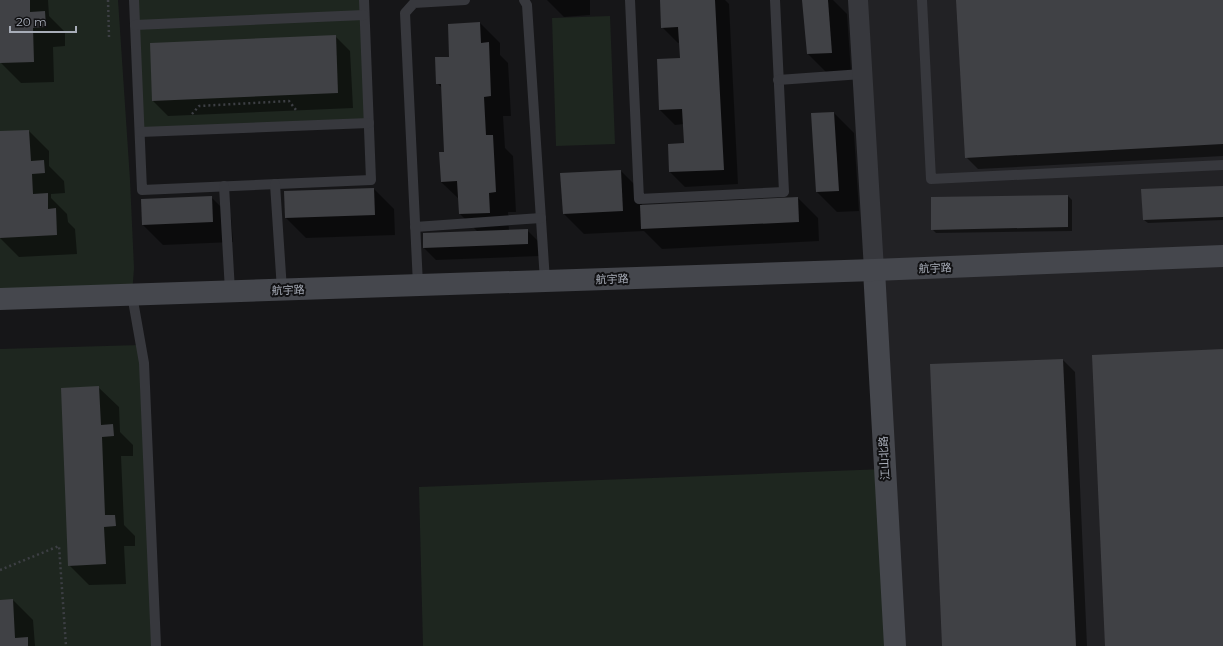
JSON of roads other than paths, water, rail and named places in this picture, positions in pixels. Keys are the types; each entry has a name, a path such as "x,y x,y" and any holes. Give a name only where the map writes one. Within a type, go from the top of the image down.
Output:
{"street":[{"path":"858,0 874,270"},
{"name":"航宇路","path":"0,299 874,270 1223,256"},
{"name":"江山北路","path":"874,270 895,646"}],"lane":[{"path":"134,0 142,190 371,180 364,0"},
{"path":"418,285 405,13 414,3 465,0"},
{"path":"524,0 527,5 545,281"},
{"path":"630,0 639,199 784,192 775,0"},
{"path":"922,0 931,179 1223,165"},
{"path":"135,25 364,15"},
{"path":"778,80 862,74"},
{"path":"140,132 369,123"},
{"path":"275,184 282,290"},
{"path":"224,186 230,292"},
{"path":"415,227 541,218"},
{"path":"132,295 144,363 156,646"}]}
